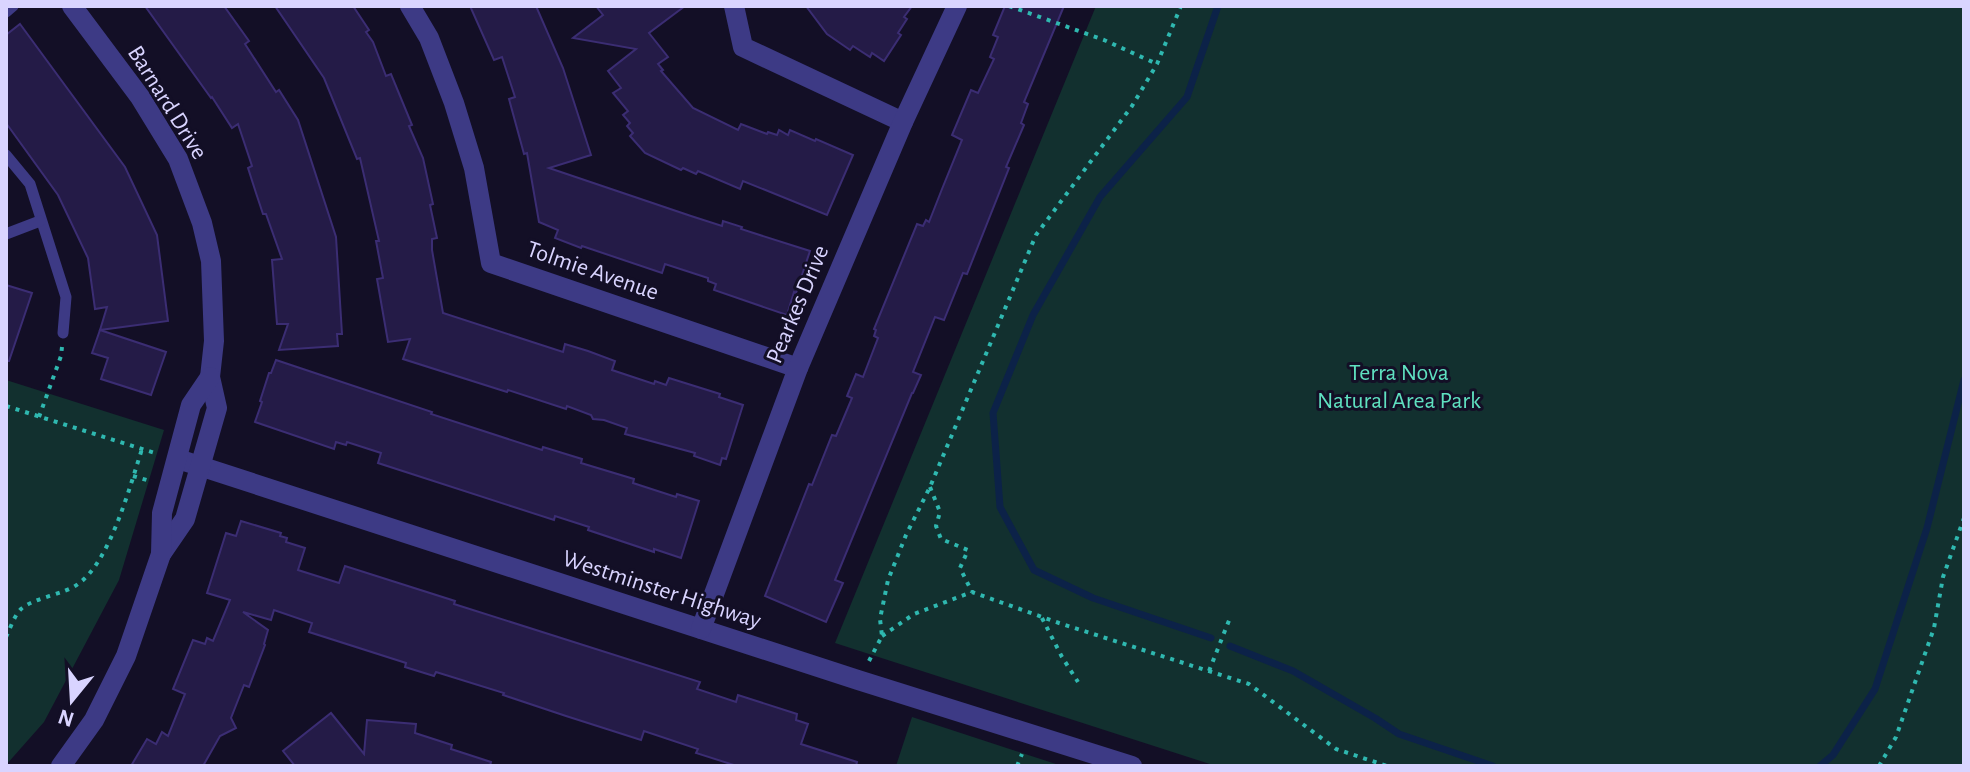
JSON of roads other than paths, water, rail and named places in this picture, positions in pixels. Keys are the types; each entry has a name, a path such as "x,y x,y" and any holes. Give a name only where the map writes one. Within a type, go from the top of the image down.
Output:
{"street":[{"name":"Barnard Drive","path":"61,766 94,720 126,656 161,554 185,519 217,408 210,377 214,341 211,261 191,189 178,159 146,107 72,6"},
{"name":"Tolmie Avenue","path":"410,6 429,38 454,103 474,168 491,263 798,368"},
{"path":"734,6 743,47 903,122"},
{"name":"Pearkes Drive","path":"701,629 798,368 903,122 957,6"},
{"name":"Barnard Drive","path":"161,554 169,457 191,405 210,377"},
{"name":"Westminster Highway","path":"169,457 1132,766"}],"lane":[{"path":"6,12 13,6"},
{"path":"6,155 30,184 66,297 63,333"},
{"path":"6,234 40,221"}],"waterway":[{"path":"1211,638 1093,598 1034,570 1000,507 993,413 1033,315 1100,197 1187,97 1218,6"},
{"path":"1820,766 1833,755 1875,689 1927,528 1964,380"},
{"path":"1230,646 1293,671 1399,734 1493,766"}],"park label":[{"name":"Terra Nova Natural Area Park","path":"1399,386"}]}
